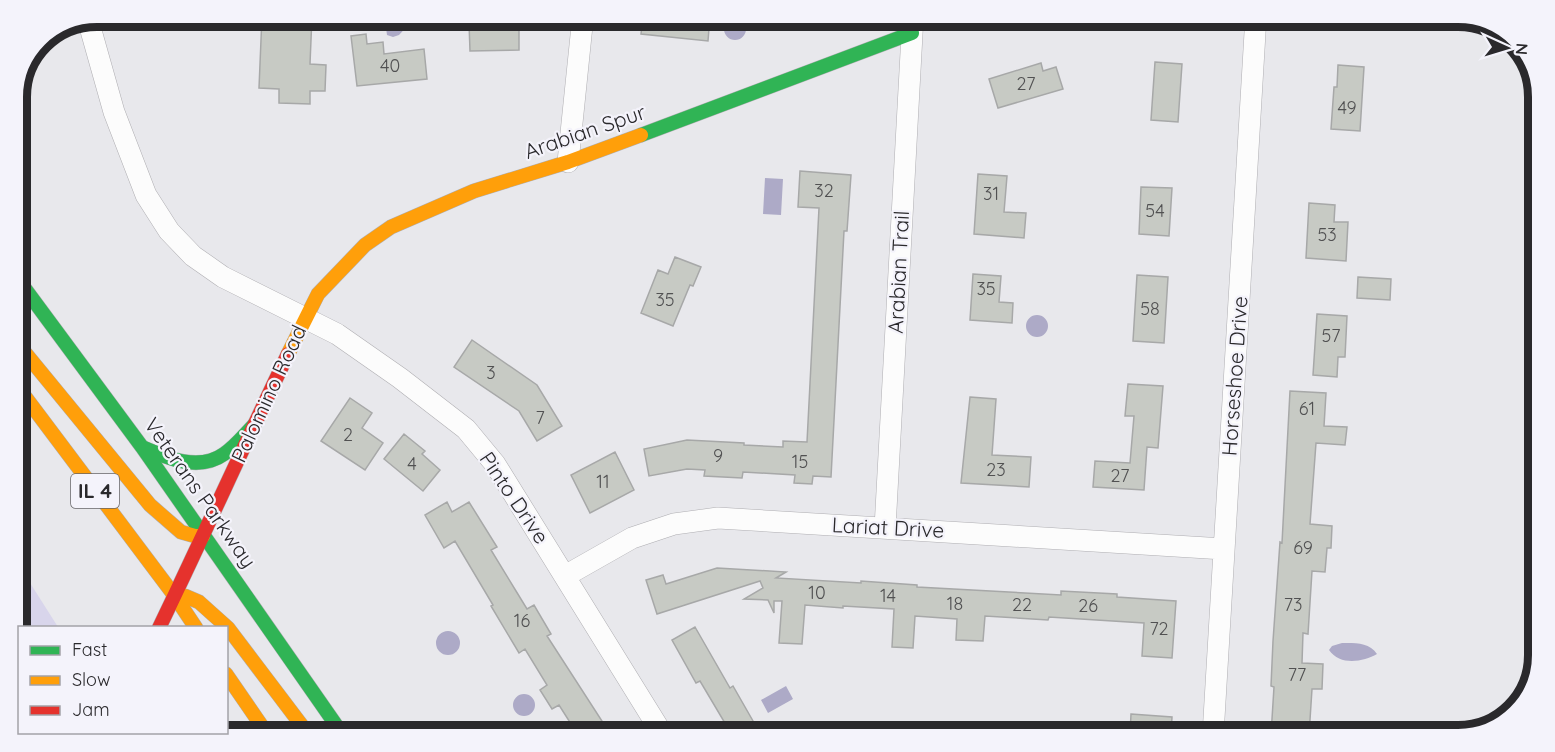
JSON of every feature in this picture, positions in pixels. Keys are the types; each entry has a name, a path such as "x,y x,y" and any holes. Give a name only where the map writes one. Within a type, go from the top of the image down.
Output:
{"main road":[{"name":"Arabian Spur","path":"305,317 318,294 343,265 364,245 391,227 474,191 568,162 908,27"},
{"name":"Veterans Parkway","path":"27,292 142,447 336,725"},
{"name":"Palomino Road","path":"159,626 204,536 305,317"},
{"path":"27,355 150,505 184,534 195,537 204,536"},
{"name":"IL 4","path":"27,399 194,626"},
{"path":"142,447 173,460 201,462 213,460 224,454 255,424"},
{"path":"174,596 185,596 199,603 226,626"},
{"path":"228,628 301,725"},
{"path":"228,677 261,725"},
{"path":"228,690 254,714"}],"street":[{"path":"568,162 582,27"},
{"name":"Arabian Trail","path":"885,528 913,27"},
{"name":"Horseshoe Drive","path":"1214,725 1255,27"},
{"name":"Palomino Road","path":"90,28 114,112 146,195 169,231 193,256 223,277 305,317"},
{"name":"Pinto Drive","path":"305,317 337,334 400,378 466,429 495,464 657,725"},
{"name":"Lariat Drive","path":"565,576 632,538 674,524 718,518 1224,549"}],"shaded area":[{"path":"406,27 399,35 393,37 387,35 386,28"},
{"path":"724,27 746,27 745,33 735,40 725,33 724,29"},
{"path":"765,178 783,179 781,215 763,214"},
{"path":"1033,315 1041,315 1048,322 1048,330 1041,337 1033,337 1026,330 1026,322"},
{"path":"27,578 57,626 27,626"},
{"path":"448,631 456,635 460,643 456,651 448,655 440,651 436,643 440,635"},
{"path":"1342,643 1366,645 1377,654 1365,659 1345,660 1329,650 1332,646"},
{"path":"786,686 793,699 768,713 761,700"},
{"path":"524,694 534,701 535,705 528,715 524,716 514,709 513,705 520,695"}],"building":[{"path":"262,27 312,27 310,64 326,65 325,91 310,91 310,104 279,103 279,89 259,88"},
{"path":"469,27 519,27 519,50 470,51"},
{"path":"642,27 709,27 708,41 641,34"},
{"path":"366,34 367,44 383,42 384,54 424,49 427,79 357,86 351,36"},
{"path":"1155,62 1182,64 1178,122 1151,120"},
{"path":"1041,63 1043,71 1056,67 1063,89 998,108 989,79"},
{"path":"1338,65 1364,67 1360,131 1331,129"},
{"path":"800,171 851,175 847,231 844,231 831,477 813,476 812,484 794,483 795,475 743,472 742,478 704,476 705,470 687,469 649,476 644,449 687,440 783,447 783,441 807,442 819,208 798,207"},
{"path":"978,174 1007,176 1004,212 1026,213 1024,238 974,234"},
{"path":"1141,187 1172,188 1169,236 1139,234"},
{"path":"1309,203 1335,205 1334,222 1348,222 1346,261 1306,258"},
{"path":"675,257 701,267 693,286 690,285 673,326 641,313 658,270 668,274"},
{"path":"973,274 1001,276 999,302 1013,303 1012,323 970,320"},
{"path":"1137,275 1168,277 1164,343 1133,341"},
{"path":"1358,277 1391,279 1390,300 1357,298"},
{"path":"1317,314 1347,316 1345,357 1338,357 1337,377 1313,375"},
{"path":"472,340 537,385 562,426 537,441 519,411 454,367"},
{"path":"1128,384 1163,386 1158,448 1147,447 1144,490 1093,487 1095,461 1130,463 1134,416 1125,416"},
{"path":"1290,391 1326,393 1324,426 1347,427 1345,445 1316,443 1310,524 1332,526 1331,548 1327,548 1325,572 1312,571 1308,634 1303,633 1302,663 1323,664 1322,689 1312,689 1310,725 1272,725 1273,641 1280,542 1282,543"},
{"path":"970,397 996,399 992,455 1031,457 1029,487 961,483"},
{"path":"350,398 372,413 362,428 383,443 365,470 321,441"},
{"path":"404,434 425,451 422,454 440,470 423,491 384,459"},
{"path":"615,452 634,490 590,513 571,475"},
{"path":"447,502 452,512 469,502 497,547 491,550 527,609 534,605 551,634 547,636 605,725 572,725 559,705 552,709 540,690 547,685 525,649 519,653 455,541 444,548 425,515"},
{"path":"717,568 786,572 776,578 861,583 861,581 917,585 917,587 1061,595 1061,591 1117,594 1117,597 1176,601 1172,658 1142,656 1144,623 1049,617 1048,620 985,616 983,641 956,640 957,619 915,616 913,648 892,647 894,609 843,606 843,608 805,605 802,644 779,643 782,601 774,601 774,613 768,600 744,599 763,588 760,581 657,614 646,580 663,575 666,584"},
{"path":"695,627 730,688 733,686 755,725 726,725 700,681 696,683 672,640"},
{"path":"1131,714 1172,717 1172,725 1130,725"}],"traffic: fast":[{"path":"641,135 912,33"},
{"path":"27,292 142,447 336,725"},
{"path":"142,447 172,459 194,463 204,462 224,454 255,424"}],"traffic: slow":[{"path":"288,354 318,294 365,245 391,227 474,191 568,162 641,135"},
{"path":"27,355 150,505 181,532 203,536"},
{"path":"27,399 174,595 195,626"},
{"path":"178,596 185,596 199,602 226,626"},
{"path":"228,628 301,725"},
{"path":"228,677 261,725"}],"traffic: jam":[{"path":"160,626 288,354"}]}
